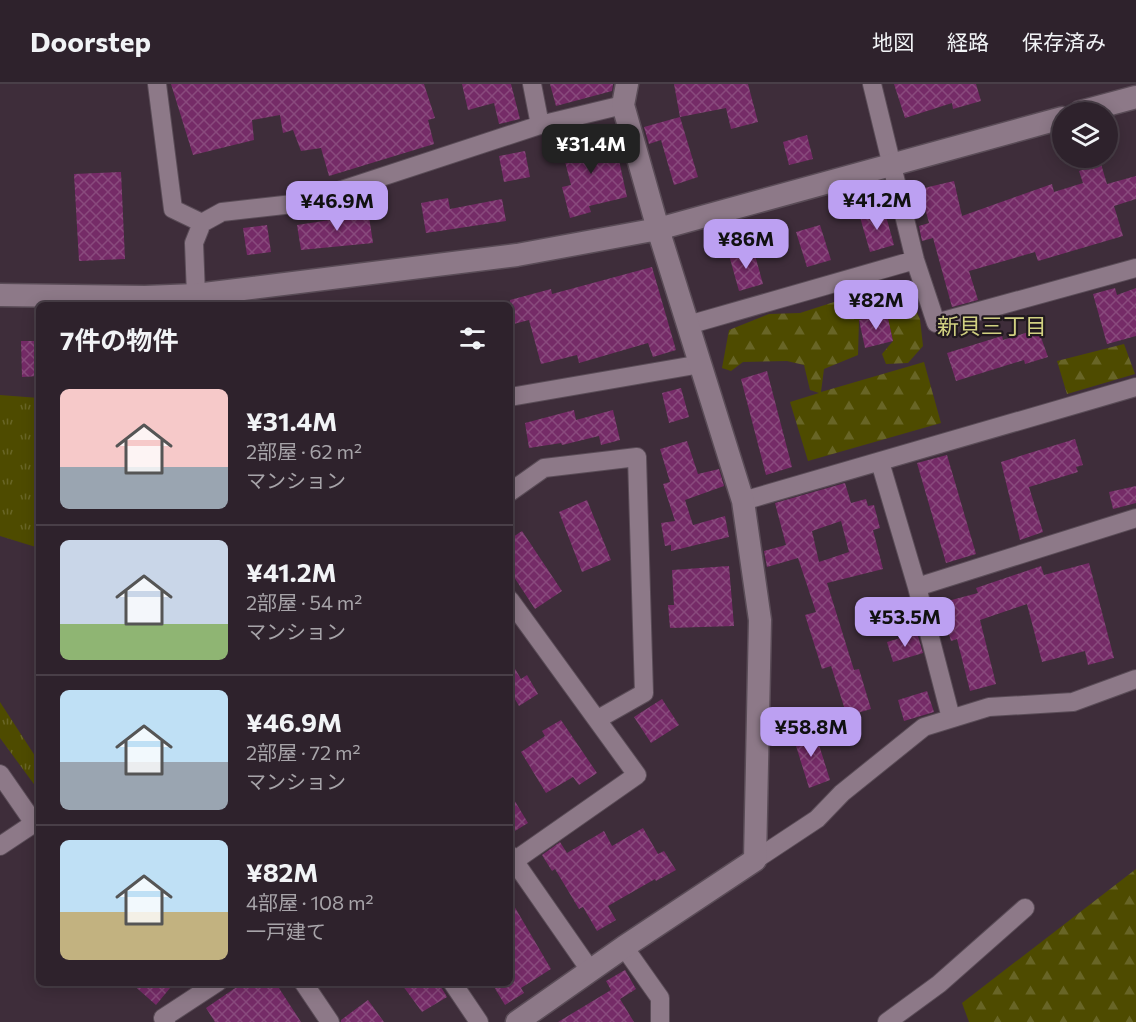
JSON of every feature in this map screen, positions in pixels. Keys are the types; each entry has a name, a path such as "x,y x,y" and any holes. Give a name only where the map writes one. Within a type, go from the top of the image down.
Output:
{"street":[{"path":"157,84 173,209 202,224"},
{"path":"532,84 540,125"},
{"path":"872,84 915,260 936,323 1136,268"},
{"path":"196,295 194,243 202,224 222,212 302,203 540,125 625,94 658,229 743,501 760,620 755,860"},
{"path":"1115,102 1136,96"},
{"path":"0,295 146,301 494,258 658,229 1052,121"},
{"path":"688,325 915,260"},
{"path":"513,396 701,364"},
{"path":"743,501 1136,387"},
{"path":"513,490 544,468 637,457 644,693 598,719"},
{"path":"880,462 917,587 951,718"},
{"path":"917,587 1136,518"},
{"path":"513,604 637,775 513,857"},
{"path":"517,1022 590,970 817,819 842,793 924,727 990,707 1072,702 1136,679"},
{"path":"0,774 36,821"},
{"path":"0,846 36,823"},
{"path":"513,859 590,970"},
{"path":"886,1022 939,984 1025,909"},
{"path":"624,947 660,998 660,1022"},
{"path":"166,1022 163,1018 212,986"},
{"path":"306,986 330,1022"},
{"path":"455,986 479,1022"}],"green space":[{"path":"905,283 920,319 923,346 908,363 886,364 882,354 893,341 887,314 859,320 858,355 824,369 821,392 924,362 941,423 808,461 790,402 819,393 810,390 804,365 787,361 743,362 731,371 722,368 729,330 769,314 800,313 865,292"},
{"path":"1124,344 1135,374 1067,394 1057,361"},
{"path":"0,395 36,398 36,547 0,536"},
{"path":"0,702 36,757 36,787 0,738"},
{"path":"1136,869 1136,1022 969,1022 962,1003"}],"building":[{"path":"171,84 424,84 435,118 428,120 434,144 329,176 321,148 301,151 293,130 283,133 280,115 252,120 254,140 193,155"},
{"path":"462,84 511,84 520,119 499,124 494,103 468,110"},
{"path":"550,84 613,84 612,91 556,106"},
{"path":"674,84 748,84 758,122 731,129 726,108 680,117"},
{"path":"894,84 976,84 981,101 953,109 952,103 905,118"},
{"path":"680,117 698,177 674,185 661,140 649,144 644,127"},
{"path":"585,135 588,149 615,142 627,197 589,206 591,212 570,218 562,187 571,185 560,142"},
{"path":"807,135 813,159 789,165 783,142"},
{"path":"525,151 530,177 504,182 499,156"},
{"path":"1102,168 1107,184 1136,176 1136,199 1114,206 1123,236 1038,261 1035,252 969,271 978,300 952,307 933,238 922,241 919,226 929,223 920,189 954,181 962,216 1052,184 1054,192 1083,183 1079,171"},
{"path":"121,172 125,259 79,261 74,174"},
{"path":"448,198 450,209 502,199 506,221 426,233 421,203"},
{"path":"884,209 894,245 870,252 860,217"},
{"path":"368,210 373,243 301,250 297,225 343,218 342,215"},
{"path":"267,225 271,252 247,255 243,228"},
{"path":"820,225 831,260 807,267 796,232"},
{"path":"753,248 763,284 739,291 729,255"},
{"path":"652,267 676,350 653,357 648,343 579,363 577,355 541,364 529,320 513,324 513,302 510,300 551,289 552,294"},
{"path":"1115,288 1117,295 1136,288 1136,336 1107,344 1093,294"},
{"path":"887,314 893,341 865,348 859,320"},
{"path":"1038,329 1048,357 1025,364 1024,360 956,381 947,353 1002,336 1003,340"},
{"path":"21,341 36,341 36,376 22,377"},
{"path":"767,371 792,467 766,475 741,379"},
{"path":"681,388 689,417 669,423 662,393"},
{"path":"574,410 576,420 613,410 620,440 601,445 599,436 562,445 561,443 529,448 525,423"},
{"path":"1075,439 1083,465 1076,467 1078,472 1029,487 1043,532 1020,540 1001,462"},
{"path":"687,441 698,474 719,469 724,486 685,500 693,525 725,516 729,537 671,551 671,545 665,546 661,523 675,521 663,484 670,482 660,449"},
{"path":"947,455 976,554 946,563 917,463"},
{"path":"845,483 851,503 866,499 868,506 874,505 880,528 873,530 883,569 827,583 854,670 859,669 871,709 847,716 831,666 822,669 805,615 816,612 798,558 767,567 764,551 786,545 775,503","holes":["841,521 849,552 819,562 812,531"]},
{"path":"1136,486 1136,503 1113,509 1109,492"},
{"path":"587,500 611,560 582,572 559,512"},
{"path":"522,531 562,591 535,609 513,576 513,537"},
{"path":"1089,563 1114,658 1088,665 1085,651 1042,662 1027,604 980,620 996,684 970,691 957,639 951,641 940,603 978,593 976,588 1041,566 1044,575"},
{"path":"729,566 734,626 670,628 668,605 674,605 672,570"},
{"path":"917,633 923,653 893,662 887,642"},
{"path":"513,665 521,679 527,675 538,694 519,706 513,696"},
{"path":"927,691 934,712 904,721 898,700"},
{"path":"662,699 679,725 651,743 634,717"},
{"path":"561,720 597,773 579,785 573,777 546,793 521,752 545,736 542,731"},
{"path":"814,729 830,780 809,788 793,736"},
{"path":"513,798 528,823 513,832"},
{"path":"643,828 658,854 664,851 676,870 656,881 655,879 608,906 616,920 597,931 583,907 579,909 555,869 552,871 542,855 560,842 567,853 604,831 612,846"},
{"path":"513,904 551,969 521,988 524,993 505,1005 493,986 513,986"},
{"path":"625,970 636,989 620,999 634,1022 558,1022 611,990 606,981"},
{"path":"135,986 172,986 156,1005"},
{"path":"238,986 278,986 301,1022 215,1022 206,1008"},
{"path":"403,986 440,986 447,997 422,1012"},
{"path":"368,1000 384,1022 341,1022 341,1020"}],"district":[{"name":"新貝三丁目","path":"992,325"}]}
